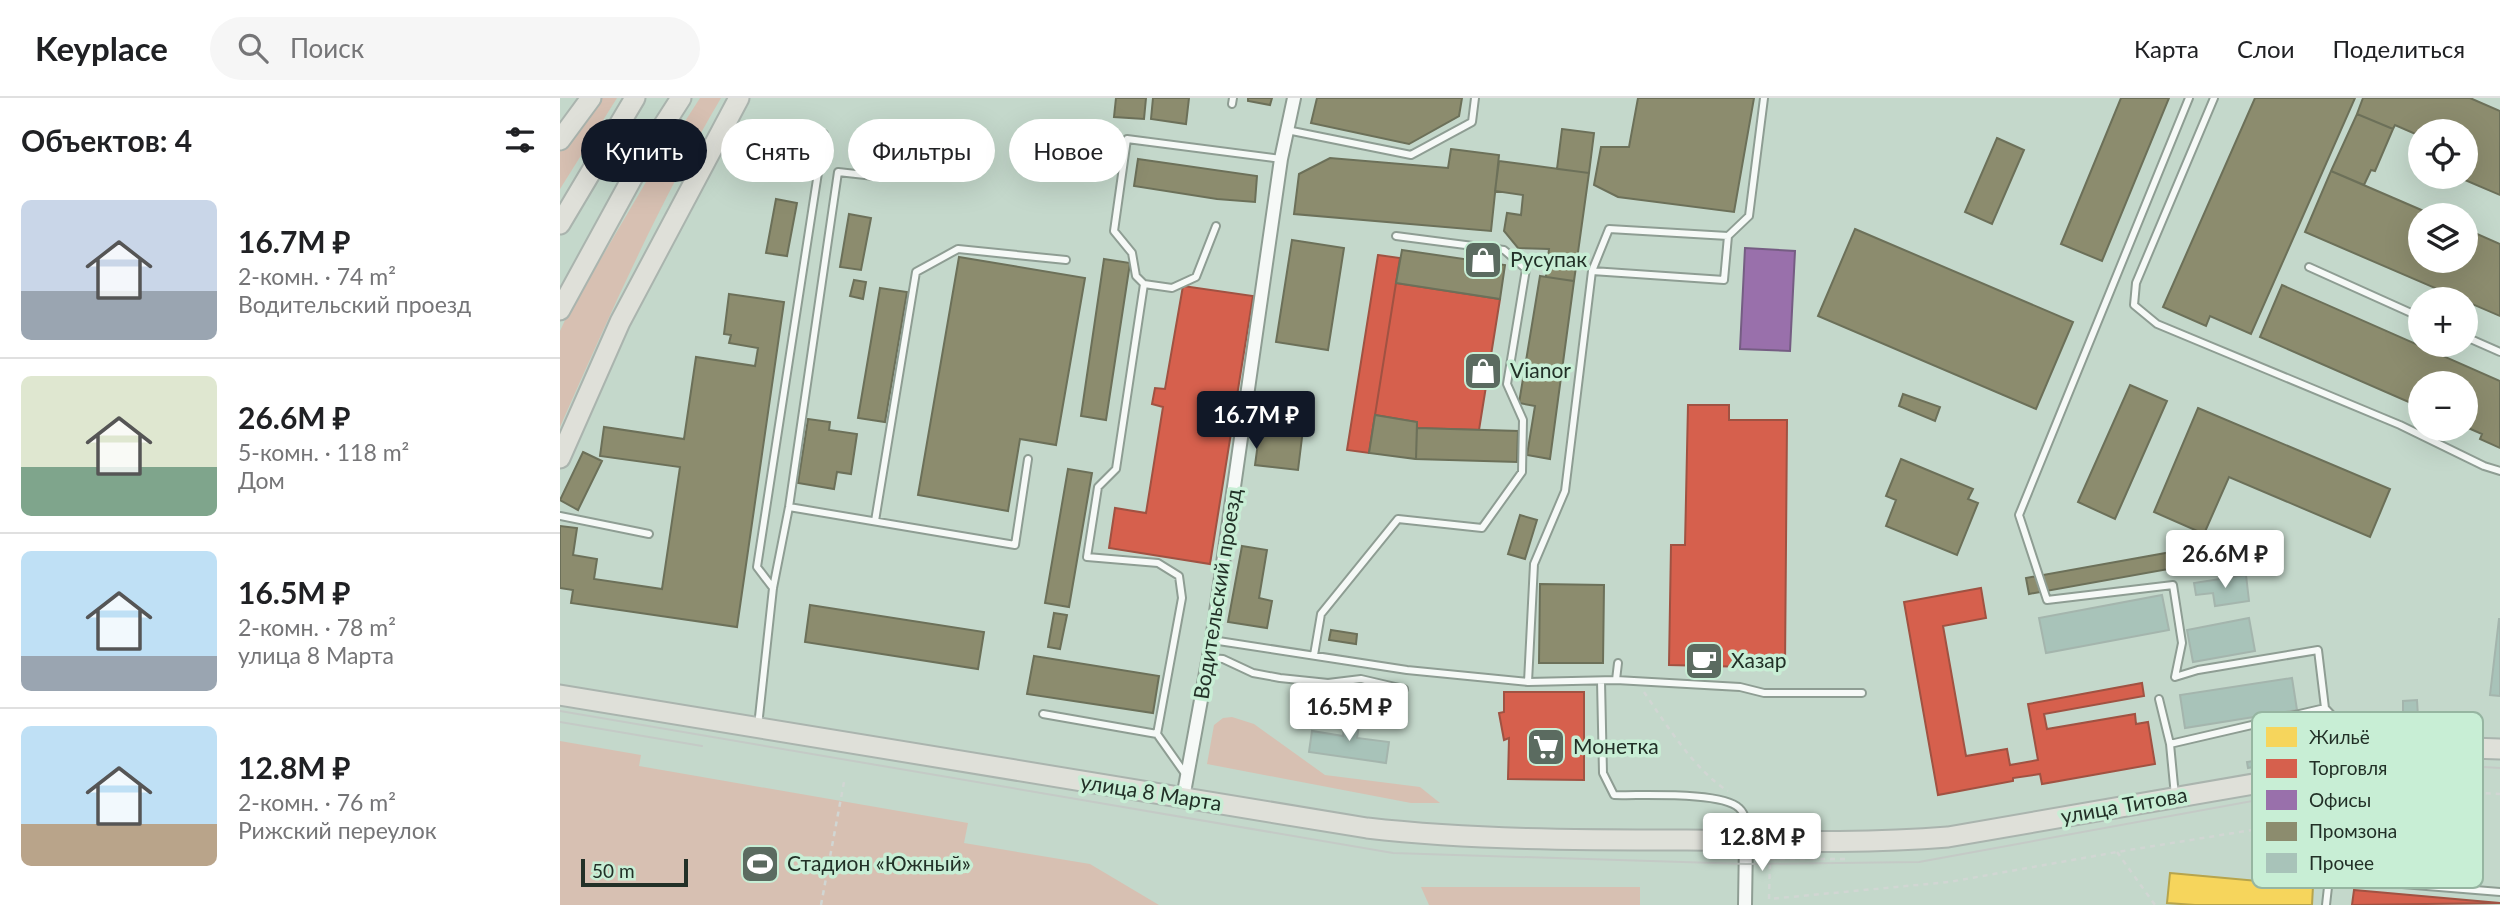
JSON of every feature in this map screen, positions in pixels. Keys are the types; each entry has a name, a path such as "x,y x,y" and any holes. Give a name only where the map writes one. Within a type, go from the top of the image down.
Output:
{"main road":[{"path":"560,140 591,98"},
{"path":"560,224 635,98"},
{"path":"560,310 641,163 681,98"},
{"path":"560,458 620,322 739,98"},
{"name":"улица 8 Марта","path":"560,695 1406,832 1746,841"},
{"name":"улица Титова","path":"1746,841 1891,842 1948,837 2252,784"}],"street":[{"name":"Водительский проезд","path":"1183,798 1209,659 1281,159 1294,98"},
{"path":"1745,905 1746,841"}],"lane":[{"path":"1287,130 1411,155 1472,122 1475,98"},
{"path":"1592,271 1724,280 1728,236 1749,216 1764,98"},
{"path":"2189,98 2020,515 2047,600 2174,585 2182,643 2175,677 2198,670 2318,649 2325,708 2329,712"},
{"path":"2214,98 2136,283 2134,304 2157,324 2400,425 2500,471"},
{"path":"1216,226 1196,278 1172,288 1144,284 1136,276 1132,253 1114,231 1128,139 1281,159"},
{"path":"758,728 773,588 789,507 838,172 848,173"},
{"path":"773,588 757,567 817,182"},
{"path":"1528,682 1534,564 1565,491 1592,271 1609,229 1728,236"},
{"path":"1314,655 1321,614 1398,519 1482,528 1522,472 1523,420 1507,384 1526,268 1504,250 1396,236"},
{"path":"875,521 916,272 958,249 1066,260"},
{"path":"2309,267 2408,312"},
{"path":"1144,284 1116,469 1098,487 1087,557 1158,563 1179,576 1182,598 1157,734"},
{"path":"2478,342 2500,352"},
{"path":"789,507 1015,545 1028,459"},
{"path":"560,516 649,534"},
{"path":"1212,640 1418,671 1528,682 1616,680 1740,687 1765,693 1862,693"},
{"path":"1209,659 1223,659 1253,673 1280,678 1328,683 1361,678 1404,689"},
{"path":"1616,680 1618,663"},
{"path":"1601,681 1603,773 1614,795 1717,797 1739,807 1746,820 1746,841"},
{"path":"2159,699 2170,744 2175,797"},
{"path":"2308,712 2325,708"},
{"path":"1042,715 1157,734 1186,775"},
{"path":"2170,744 2252,725"},
{"path":"2451,888 2500,892"}],"path":[{"path":"1637,681 1681,744 1716,784 1733,794"},
{"path":"821,905 844,782"},
{"path":"1846,859 1770,859 1769,899 1949,883 2252,830"},
{"path":"2117,852 2155,905"}],"shaded area":[{"path":"599,98 617,98 604,119 584,119"},
{"path":"700,98 721,98 707,122 707,119 686,119"},
{"path":"581,123 581,155 560,189 560,152"},
{"path":"646,182 675,182 616,302 560,427 560,331"},
{"path":"1232,717 1254,724 1325,775 1420,787 1440,803 1411,803 1207,764 1214,725 1223,718"},
{"name":"Стадион «Южный»","path":"560,741 641,755 639,766 968,823 964,843 1090,864 1159,905 560,905"},
{"path":"1421,887 1640,887 1640,905 1429,905"}],"building: Жильё":[{"path":"2170,873 2252,880 2252,888 2313,888 2312,905 2167,903"}],"building: Торговля":[{"path":"1378,255 1400,258 1369,453 1347,450"},
{"path":"1396,283 1500,299 1479,430 1417,428 1417,422 1375,415"},
{"path":"1183,286 1253,296 1210,564 1109,548 1115,508 1146,513 1163,407 1152,404 1155,388 1165,389"},
{"path":"1688,405 1729,405 1729,420 1787,420 1785,668 1669,665 1671,545 1685,545"},
{"path":"1981,588 1986,618 1943,626 1966,756 2007,749 2010,765 2038,760 2028,704 2142,683 2144,696 2044,714 2047,729 2135,714 2136,724 2148,722 2155,764 2042,784 2040,774 1938,795 1904,602"},
{"path":"1343,686 1376,690 1372,714 1339,710"},
{"path":"1504,692 1584,692 1584,780 1508,779 1509,738 1504,740 1499,713 1504,712"},
{"path":"2354,890 2500,903 2352,905"}],"building: Офисы":[{"path":"1745,248 1795,251 1790,351 1740,349"}],"building: Промзона":[{"path":"1116,98 1146,98 1144,119 1114,117"},
{"path":"1153,98 1189,98 1186,124 1151,119"},
{"path":"1248,98 1272,98 1270,105 1248,101"},
{"path":"1317,98 1462,98 1459,116 1409,144 1311,123"},
{"path":"1638,98 1754,98 1734,212 1618,197 1594,185 1601,147 1629,147"},
{"path":"2121,98 2169,98 2102,261 2061,244"},
{"path":"2255,98 2355,98 2251,334 2210,316 2206,326 2163,307"},
{"path":"2363,98 2470,98 2500,111 2500,195 2478,186 2478,119 2408,119 2408,131 2395,125 2393,129 2357,114"},
{"path":"2357,114 2393,129 2375,171 2371,170 2364,185 2331,171"},
{"path":"1562,129 1594,133 1589,173 1557,169"},
{"path":"1997,138 2024,150 1992,224 1965,212"},
{"path":"1451,149 1499,155 1491,231 1294,214 1299,174 1330,158 1448,168"},
{"path":"1138,159 1257,176 1255,202 1134,186"},
{"path":"1499,161 1589,173 1574,281 1546,277 1549,249 1518,248 1504,231 1507,213 1521,215 1523,195 1495,191"},
{"path":"2331,171 2408,204 2408,273 2478,273 2478,234 2500,244 2500,316 2478,307 2478,287 2433,287 2305,232"},
{"path":"776,199 797,203 787,256 766,253"},
{"path":"849,214 871,218 861,270 840,267"},
{"path":"1855,229 2073,322 2036,409 1818,316"},
{"path":"1292,240 1344,248 1328,350 1276,342"},
{"path":"1402,250 1505,265 1500,299 1396,283"},
{"path":"959,257 1085,278 1056,445 1020,439 1008,511 918,495"},
{"path":"1104,259 1130,263 1106,420 1081,416"},
{"path":"1540,276 1574,281 1550,459 1527,455 1535,406 1519,403"},
{"path":"854,280 866,282 863,299 850,296"},
{"path":"2282,285 2408,340 2408,357 2446,357 2477,371 2408,371 2408,402 2260,337"},
{"path":"880,288 907,292 885,422 858,418"},
{"path":"729,294 784,302 737,627 571,603 573,590 560,588 560,526 577,528 573,555 597,559 594,579 662,589 680,467 600,456 604,427 684,439 696,357 755,366 758,348 729,343 731,335 724,334"},
{"path":"2478,371 2500,381 2500,448 2480,439 2482,434 2478,432"},
{"path":"2130,385 2167,401 2115,519 2078,502"},
{"path":"1903,394 1940,407 1935,421 1899,406"},
{"path":"1264,399 1306,405 1298,470 1255,465"},
{"path":"2198,408 2390,489 2370,537 2229,477 2204,534 2154,512"},
{"path":"1375,415 1417,422 1416,459 1369,453"},
{"path":"808,419 830,422 829,430 857,434 851,474 837,472 834,489 798,483"},
{"path":"1417,428 1518,431 1517,462 1416,459"},
{"path":"583,452 602,461 578,510 560,500"},
{"path":"1901,459 1973,489 1968,499 1978,503 1957,555 1886,526 1896,500 1886,496"},
{"path":"1068,469 1092,473 1069,607 1045,603"},
{"path":"1520,515 1537,520 1525,559 1508,554"},
{"path":"2238,540 2241,556 2029,594 2026,578"},
{"path":"1242,546 1267,550 1259,598 1272,601 1267,628 1228,622"},
{"path":"1540,584 1604,585 1603,663 1539,663"},
{"path":"810,605 984,632 978,669 805,642"},
{"path":"1054,613 1067,615 1060,649 1048,647"},
{"path":"1331,630 1357,634 1356,644 1329,640"},
{"path":"1034,656 1159,676 1153,713 1027,694"}],"building: Прочее":[{"path":"2246,575 2249,601 2215,606 2213,593 2196,595 2194,583"},
{"path":"2162,595 2169,630 2046,653 2039,618"},
{"path":"2249,618 2255,651 2193,662 2187,630"},
{"path":"2500,619 2500,696 2490,695"},
{"path":"2292,678 2297,710 2252,712 2252,717 2185,728 2180,695"},
{"path":"2417,700 2418,712 2403,712 2403,701"},
{"path":"1346,711 1361,713 1357,738 1389,742 1386,763 1309,752 1312,731 1343,736"}],"tram line":[{"path":"560,711 1393,853 1746,864 1919,862 2252,801"},
{"path":"560,722 702,746"},
{"path":"2483,767 2500,768"}],"place":[{"name":"Русупак","path":"1483,260"},
{"name":"Vianor","path":"1483,371"},
{"name":"Хазар","path":"1704,661"},
{"name":"Монетка","path":"1546,747"},
{"name":"Стадион «Южный»","path":"760,864"}]}
